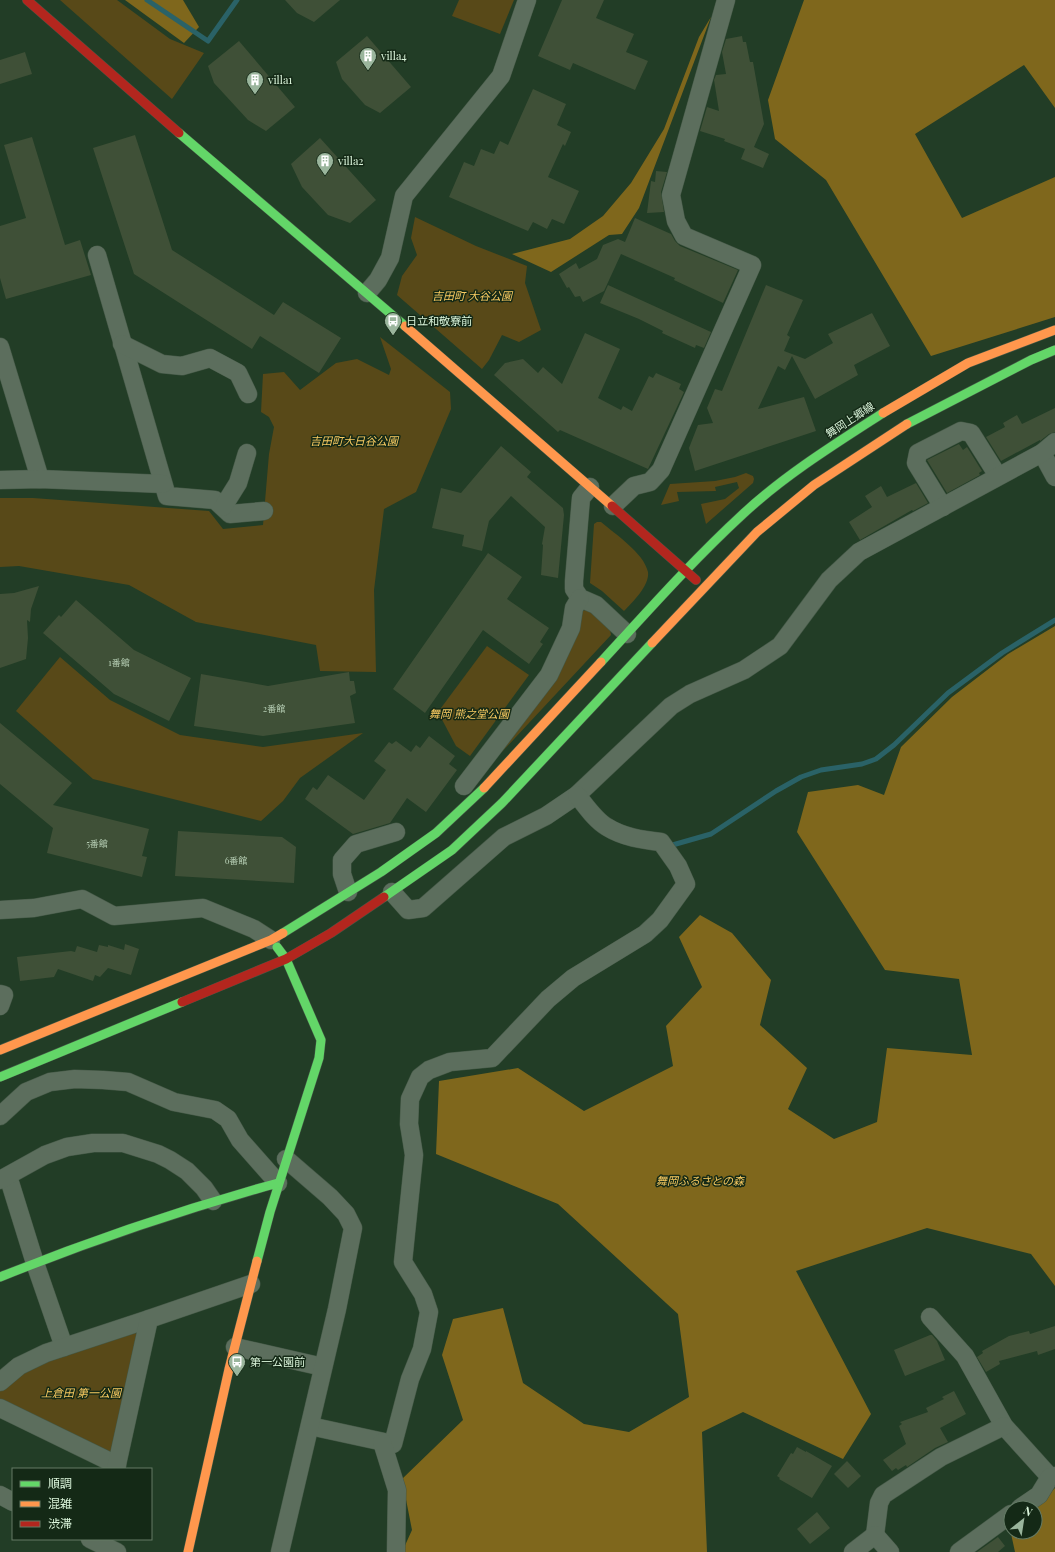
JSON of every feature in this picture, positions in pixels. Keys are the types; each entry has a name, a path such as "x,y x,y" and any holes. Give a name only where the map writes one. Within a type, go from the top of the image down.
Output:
{"street":[{"path":"27,0 237,184 367,293 613,506 704,588"},
{"path":"367,293 378,280 390,258 404,196 501,76 527,0"},
{"path":"613,506 634,486 650,482 661,470 752,265 684,236 676,221 671,195 726,0"},
{"path":"96,255 167,496 215,500 230,514 264,511"},
{"name":"舞岡上郷線","path":"0,1050 271,940 381,872 436,833 492,780 685,571 744,513 804,465 898,403 968,363 1055,330"},
{"path":"122,344 162,364 182,366 210,358 238,373 248,394"},
{"path":"0,347 40,479"},
{"path":"0,1077 286,959 331,933 392,892 452,850 502,803 757,532 814,485 905,425 1031,360 1055,350"},
{"path":"943,507 916,463 918,453 961,431 971,433 998,476"},
{"path":"392,892 408,910 423,908 504,837 546,816 577,795 671,706 690,694 744,670 780,646 829,580 859,552 943,507 1048,447 1055,477"},
{"path":"223,507 238,483 247,453"},
{"path":"0,480 40,479 163,484"},
{"path":"590,487 581,498 574,589 580,598 596,605 627,634"},
{"path":"464,786 549,675 571,628 574,608 580,598"},
{"path":"310,1426 393,1444 410,1379 422,1349 429,1312 423,1294 403,1262 414,1155 409,1124 410,1099 420,1077 429,1070 450,1062 492,1058 548,999 573,978 650,929 660,920 686,884 678,866 666,849 607,827 577,795"},
{"path":"348,892 342,874 342,860 356,844 396,832"},
{"path":"0,910 34,908 82,899 114,916 203,908 254,929 271,940 286,959 321,1040 319,1058 278,1183 250,1284 188,1552"},
{"path":"0,994 4,995 0,1006"},
{"path":"0,1116 26,1092 50,1082 75,1079 128,1082 174,1102 216,1110 228,1119 240,1140 278,1183"},
{"path":"64,1347 4,1178 44,1155 66,1147 93,1143 122,1143 158,1154 170,1160 193,1177 204,1188 213,1201"},
{"path":"280,1552 324,1367 353,1228 346,1214 335,1202 286,1159"},
{"path":"0,1277 35,1263 213,1201 278,1183"},
{"path":"0,1382 19,1366 46,1353 250,1284"},
{"path":"930,1317 965,1356 1004,1426 1052,1476 1039,1494 1031,1500"},
{"path":"0,1408 116,1467 149,1319"},
{"path":"235,1347 324,1367"},
{"path":"853,1552 875,1535 879,1503 883,1496 941,1457 1004,1426"},
{"path":"382,1442 396,1490 396,1552"},
{"path":"0,1495 12,1501"},
{"path":"959,1552 1003,1520"},
{"path":"875,1535 890,1552"},
{"path":"93,1543 117,1552"}],"green space":[{"path":"60,0 117,0 170,39 204,53 172,99"},
{"path":"125,0 183,0 199,27 184,43"},
{"path":"459,0 514,0 500,34 452,16"},
{"path":"804,0 1055,0 1055,108 1024,65 915,134 962,218 1055,177 1055,317 931,356 826,180 775,139 768,100"},
{"path":"711,17 639,208 622,234 609,235 551,272 512,254 570,239 603,216 631,183 664,129 699,37"},
{"name":"吉田町 大谷公園","path":"415,217 476,246 527,266 525,283 541,330 519,342 502,335 489,360 482,369 397,295 402,276 417,255 411,238"},
{"name":"吉田町大日谷公園","path":"380,337 450,392 451,409 416,492 384,509 374,590 376,672 320,671 316,645 196,622 129,585 19,566 0,567 0,498 33,498 209,511 223,529 263,525 269,454 274,427 269,417 261,412 263,374 284,372 300,390 336,363 357,359 389,375 391,369"},
{"path":"746,473 753,476 753,483 706,524 701,504 725,499 739,488 737,482 715,487 716,491 677,492 679,501 661,505 670,484 715,481"},
{"path":"601,522 635,551 641,558 648,572 648,577 643,588 636,599 624,611 602,591 590,583 594,524"},
{"path":"590,610 610,629 611,635 501,753 564,664 572,646 581,612"},
{"name":"舞岡ふるさとの森","path":"1055,626 1055,1286 1031,1254 927,1228 796,1271 871,1414 843,1459 743,1412 702,1432 707,1552 402,1552 412,1530 402,1479 463,1420 442,1355 453,1319 503,1308 523,1383 584,1424 629,1432 689,1397 678,1314 558,1204 436,1154 439,1081 518,1068 584,1111 673,1066 666,1026 702,987 679,937 700,915 732,933 771,980 760,1025 807,1068 788,1109 834,1139 877,1122 887,1048 972,1055 959,979 885,970 797,832 808,792 858,785 884,795 901,747 952,697 1008,654"},
{"name":"舞岡 熊之堂公園","path":"487,646 529,675 470,756 456,746 438,712"},
{"path":"60,657 110,700 180,735 263,747 363,733 300,778 283,801 261,821 93,779 16,711"},
{"name":"上倉田 第一公園","path":"133,1330 138,1336 114,1449 107,1453 0,1401 0,1390 24,1370"},
{"path":"1055,1488 1055,1552 1015,1552 1012,1540 1043,1540 1042,1500"}],"building":[{"path":"285,0 340,0 314,22 297,13"},
{"path":"562,0 604,0 596,18 634,34 626,52 648,61 635,90 573,63 570,70 538,56"},
{"name":"villa4","path":"367,36 411,87 380,113 365,105 342,79 336,62"},
{"path":"742,36 743,42 746,42 750,62 753,62 764,124 754,147 769,154 763,168 741,159 745,149 724,141 725,139 700,131 707,107 719,111 714,80 716,75 726,74 722,52 726,39"},
{"name":"villa1","path":"239,41 295,107 266,131 248,120 214,83 208,66"},
{"path":"25,52 32,74 0,84 0,60"},
{"path":"533,89 566,104 557,125 571,132 565,146 563,144 548,177 579,191 564,224 552,219 547,229 533,222 528,231 449,197 464,162 474,166 481,149 494,154 500,141 508,145"},
{"path":"135,135 172,250 274,315 283,302 341,338 319,373 260,336 252,349 134,274 93,148"},
{"path":"32,137 65,245 80,240 91,275 6,299 0,278 0,226 26,218 4,145"},
{"name":"villa2","path":"320,138 376,200 350,223 328,215 302,187 291,164"},
{"path":"656,171 667,172 661,192 664,212 647,213 651,181 655,182"},
{"path":"635,218 671,234 680,246 738,270 723,303 674,280 675,278 621,254 604,291 583,302 580,296 575,297 569,287 567,288 559,274 576,263 579,269 597,259 603,245 618,239 625,242"},
{"path":"608,285 711,332 704,348 696,345 695,348 662,333 663,331 639,319 600,303"},
{"path":"766,285 803,300 787,335 790,337 784,351 805,359 833,343 828,334 872,313 890,346 854,365 858,375 815,399 792,356 785,370 778,366 758,409 804,397 816,431 695,471 689,448 698,425 713,423 707,408 715,389 722,391"},
{"path":"585,333 620,349 598,398 621,410 623,406 632,411 649,376 653,378 656,373 681,384 679,389 684,392 648,469 560,430 558,432 494,375 505,363 523,359 538,373 543,367 562,384"},
{"path":"1055,408 1055,432 1001,461 986,437 1005,427 1003,423 1017,415 1022,424"},
{"path":"959,444 963,450 967,447 982,471 979,473 980,475 947,493 927,460"},
{"path":"501,446 531,472 527,477 563,508 564,515 558,578 541,575 542,544 545,527 511,496 489,521 482,551 462,546 464,535 432,528 441,488 461,493"},
{"path":"916,483 928,503 913,511 912,510 860,540 849,522 872,507 865,496 881,486 887,497"},
{"path":"488,553 522,577 507,599 549,628 540,642 543,644 529,664 483,630 425,713 393,689"},
{"path":"39,586 31,609 30,622 27,620 28,638 26,659 0,668 0,594 14,593"},
{"path":"76,600 134,650 191,678 169,721 114,694 43,633 59,615 61,617"},
{"path":"349,672 350,681 354,681 356,693 350,696 355,723 263,736 194,726 201,674 268,686"},
{"path":"0,723 72,783 53,805 149,829 142,856 147,857 142,877 47,853 53,828 0,784"},
{"path":"429,736 455,756 449,764 457,770 426,812 407,798 390,823 353,834 305,799 313,787 317,790 328,775 364,800 386,770 374,761 389,742 392,744 396,741 411,752 416,745 420,748"},
{"path":"178,831 282,837 296,847 294,883 175,876"},
{"path":"125,944 139,949 131,975 108,968 100,977 95,975 93,981 58,969 54,977 20,981 17,957 71,951 75,952 77,946 97,952 99,945 108,947 108,945 124,950"},
{"path":"1055,1326 1055,1349 1038,1355 1037,1351 999,1361 1000,1364 986,1372 977,1357 983,1353 982,1351 1009,1336 1029,1331 1030,1334"},
{"path":"932,1335 937,1341 945,1360 905,1376 894,1350"},
{"path":"954,1391 966,1414 940,1428 948,1442 935,1448 907,1467 906,1465 898,1470 896,1468 892,1471 883,1460 906,1444 899,1426 902,1424 900,1422 928,1412 926,1408 944,1399 942,1397"},
{"path":"797,1447 832,1466 812,1498 779,1479 780,1478 777,1476 791,1453 793,1454"},
{"path":"847,1461 861,1476 848,1488 834,1474"},
{"path":"817,1512 830,1528 810,1544 797,1529"},
{"path":"998,1537 1005,1546 998,1552 977,1552"}],"waterway":[{"path":"147,0 208,41 237,0"},
{"path":"669,846 711,834 776,791 801,777 821,770 862,764 876,759 894,745 948,693 1002,653 1055,620"}],"traffic: fast":[{"path":"179,133 405,326"},
{"path":"907,424 1031,360 1055,350"},
{"path":"601,662 688,568 743,514 776,486 811,460 883,413"},
{"path":"384,897 452,850 502,803 652,643"},
{"path":"283,933 381,872 436,833 484,788"},
{"path":"257,1261 270,1212 319,1058 321,1040 286,959 277,947"},
{"path":"0,1077 182,1002"},
{"path":"0,1277 138,1226 278,1183"}],"traffic: slow":[{"path":"405,326 612,506"},
{"path":"883,413 968,363 1055,330"},
{"path":"652,643 757,532 814,485 907,424"},
{"path":"484,788 601,662"},
{"path":"0,1050 271,940 283,933"},
{"path":"188,1552 229,1369 257,1261"}],"traffic: jam":[{"path":"27,0 179,133"},
{"path":"612,506 696,580"},
{"path":"182,1002 286,959 331,933 384,897"}],"place":[{"name":"villa4","path":"368,71"},
{"name":"villa1","path":"255,95"},
{"name":"villa2","path":"325,176"},
{"name":"日立和敬寮前","path":"393,336"},
{"name":"第一公園前","path":"237,1377"}]}
